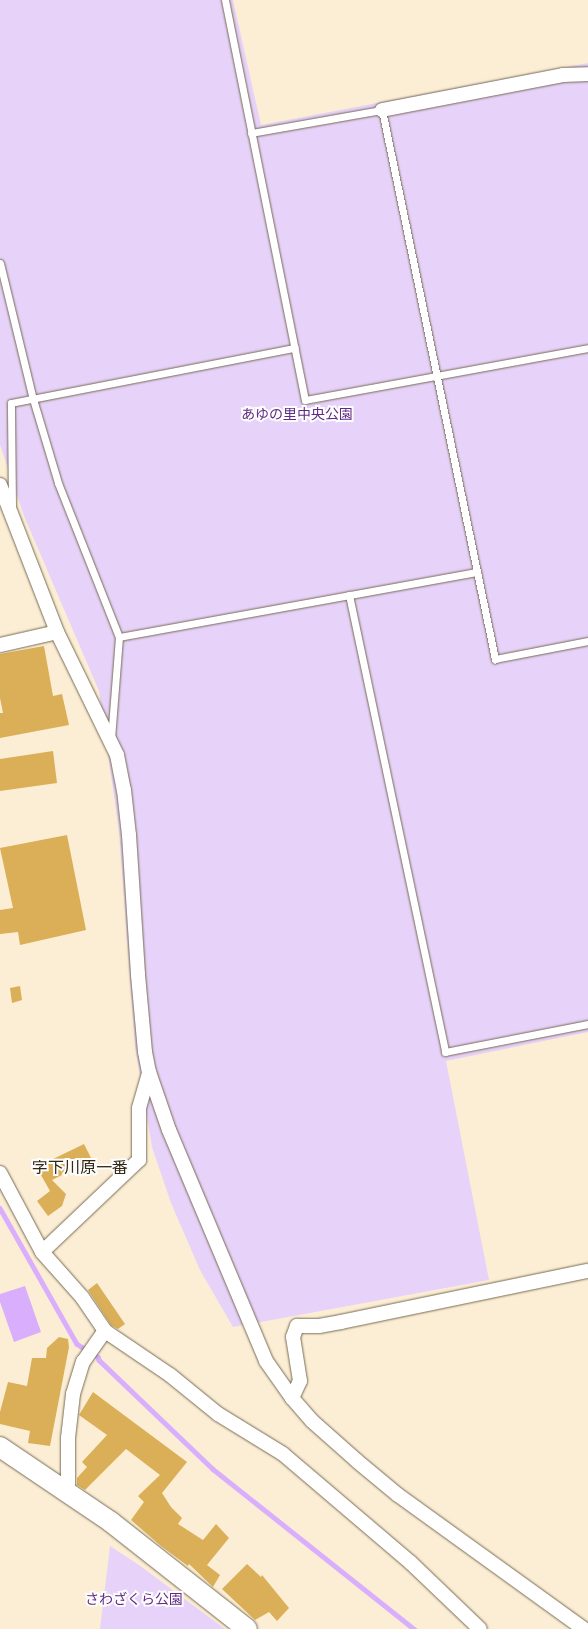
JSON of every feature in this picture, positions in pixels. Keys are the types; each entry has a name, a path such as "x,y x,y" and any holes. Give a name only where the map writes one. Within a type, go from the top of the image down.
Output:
{"street":[{"path":"382,110 563,75 588,74"},
{"path":"0,484 57,632 117,755 124,790 138,975 145,1052 149,1072 169,1130 266,1361 292,1398 332,1439 398,1495 584,1629"},
{"path":"0,645 57,632"},
{"path":"42,1252 139,1160 139,1108 149,1072"},
{"path":"0,1173 42,1252 82,1297 104,1331 170,1375 218,1414 283,1454 411,1564 480,1629"},
{"path":"292,1398 300,1381 294,1337 294,1329 297,1326 319,1326 341,1322 588,1271"},
{"path":"68,1493 66,1464 70,1414 78,1375 85,1359 104,1331"},
{"path":"0,1447 111,1522 247,1629"}],"lane":[{"path":"224,0 305,400 588,348"},
{"path":"251,133 382,110 495,659 588,641"},
{"path":"0,263 33,399 58,483 119,637 111,744"},
{"path":"12,515 11,402 295,348"},
{"path":"119,637 477,572"},
{"path":"349,595 445,1052 588,1024"}],"green space":[{"name":"あゆの里中央公園","path":"0,0 233,0 261,125 588,63 588,1032 446,1061 489,1280 233,1327 200,1270 171,1203 152,1147 135,1046 119,831 99,691 24,516 0,445"},
{"name":"さわざくら公園","path":"110,1546 139,1565 225,1629 100,1629"}],"shaded area":[{"path":"25,1286 41,1332 14,1342 0,1302 0,1294"}],"building":[{"path":"44,646 53,696 62,694 69,725 0,738 0,713 3,713 0,698 0,654"},
{"path":"53,751 57,783 0,791 0,759"},
{"path":"67,835 86,930 20,945 18,932 0,934 0,910 13,908 0,848"},
{"path":"20,986 22,1000 12,1003 10,988"},
{"path":"84,1144 92,1160 52,1180 66,1194 62,1206 48,1216 37,1201 50,1191 37,1168 51,1159"},
{"path":"97,1283 125,1324 118,1329 111,1325 88,1290"},
{"path":"59,1337 68,1339 69,1347 50,1446 28,1443 30,1431 0,1424 0,1412 8,1382 27,1386 32,1358 46,1358 47,1348"},
{"path":"93,1392 187,1462 162,1493 171,1507 182,1518 178,1524 203,1540 216,1524 229,1538 207,1565 220,1575 213,1587 189,1564 188,1566 161,1546 131,1520 144,1502 138,1496 160,1475 126,1449 85,1490 77,1485 77,1478 87,1467 82,1462 107,1435 79,1415"},
{"path":"247,1564 261,1577 262,1575 289,1608 277,1621 269,1612 255,1620 222,1589"}],"waterway":[{"path":"0,1208 77,1344 98,1357 213,1469 414,1629"}],"district":[{"name":"字下川原一番","path":"80,1167"}]}
